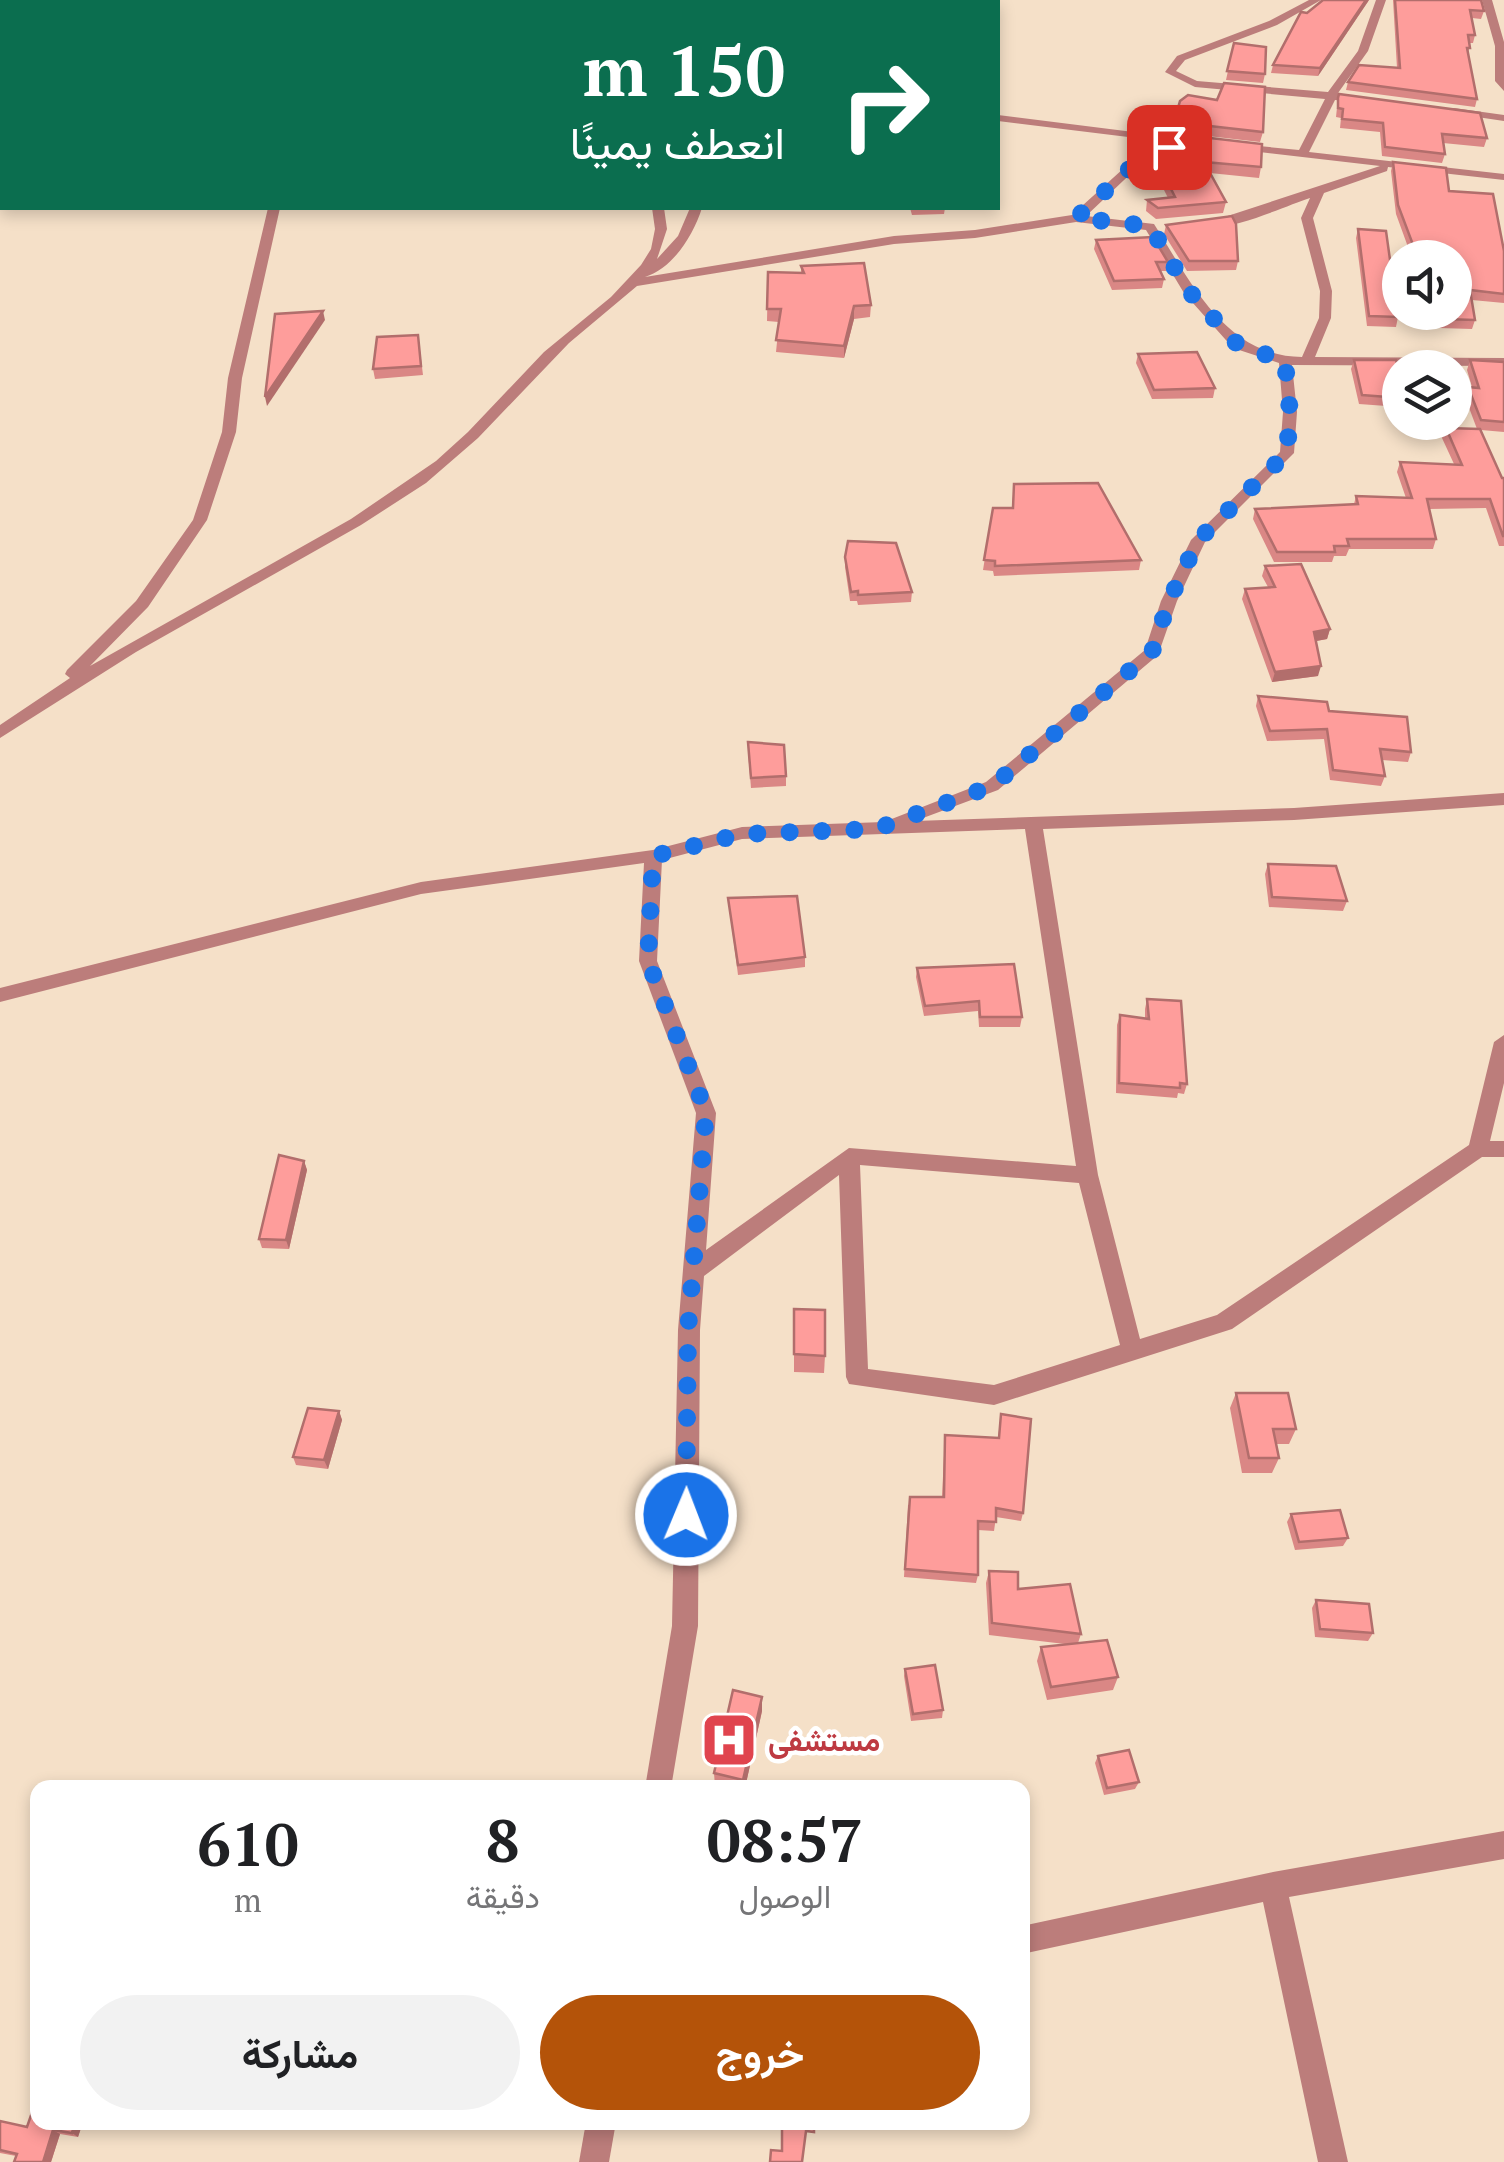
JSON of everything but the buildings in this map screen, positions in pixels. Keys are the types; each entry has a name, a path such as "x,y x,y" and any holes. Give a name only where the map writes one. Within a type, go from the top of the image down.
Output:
{"street":[{"path":"1316,0 1273,22 1182,58 1170,72 1195,84 1371,100"},
{"path":"1302,155 1331,96 1363,51 1381,0"},
{"path":"1486,0 1500,46 1500,81 1504,88"},
{"path":"1444,110 1504,118"},
{"path":"1000,118 1504,177"},
{"path":"1000,128 1070,127"},
{"path":"1076,218 1138,161 1169,147 1200,142"},
{"path":"1185,229 1228,222 1320,188 1396,166"},
{"path":"1306,361 1325,318 1326,291 1307,218 1320,188"},
{"path":"52,695 142,604 200,520 229,432 235,378 274,210"},
{"path":"633,283 652,258 664,227 659,210"},
{"path":"0,733 52,695 355,523 441,464 564,341 664,262 684,238 695,210"},
{"path":"633,283 894,240 976,234 1076,218 1167,228"},
{"path":"1150,226 1188,290 1238,345 1285,361 1504,362"},
{"path":"876,829 992,786 1152,652 1169,601 1198,540 1287,453 1290,412 1285,361"},
{"path":"0,995 421,888 653,856 742,834 1294,814 1504,800"},
{"path":"1033,823 1088,1175 1132,1350"},
{"path":"653,856 648,961 706,1112 688,1330 684,1626 659,1780"},
{"path":"1478,1149 1504,1042"},
{"path":"849,1156 858,1377 994,1395 1224,1322 1478,1149 1504,1149"},
{"path":"693,1272 849,1156 1088,1175"},
{"path":"1030,1938 1273,1886 1504,1845"},
{"path":"1273,1886 1333,2162"},
{"path":"594,2162 600,2130"}],"place":[{"name":"مستشفى","path":"729,1740"}],"route":[{"path":"686,1515 688,1330 706,1112 648,961 653,856 742,834 876,829 992,786 1152,652 1169,601 1198,540 1287,453 1290,412 1285,361 1238,345 1188,290 1150,226 1076,218 1138,161 1169,147"}]}
